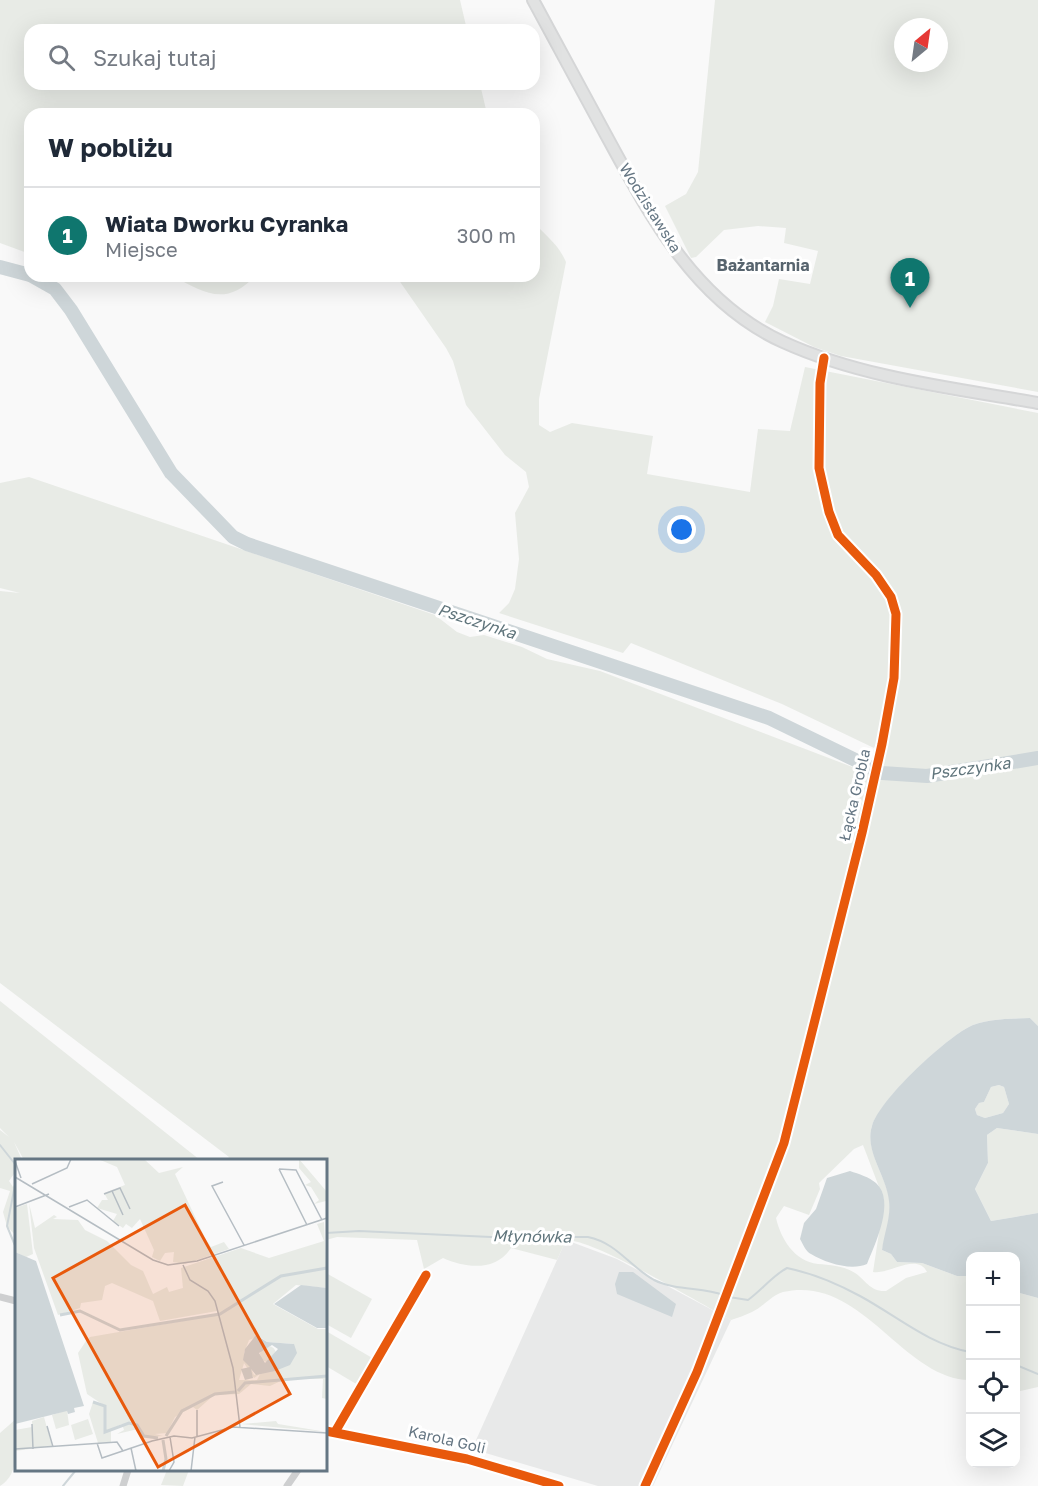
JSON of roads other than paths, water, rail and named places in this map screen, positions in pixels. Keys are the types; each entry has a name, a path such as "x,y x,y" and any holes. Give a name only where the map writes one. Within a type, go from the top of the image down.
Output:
{"main road":[{"name":"Wodzisławska","path":"533,0 639,196 677,255 699,280 745,319 780,340 824,358 921,382 1038,404"}],"street":[{"name":"Łącka Grobla","path":"645,1486 697,1372 784,1143 871,791 894,678 896,614 886,590 876,575 838,535 829,512 819,468 824,358"},
{"path":"335,1432 426,1275"},
{"path":"0,1297 15,1301"},
{"name":"Karola Goli","path":"327,1431 467,1459 559,1486"},
{"path":"123,1486 128,1471"},
{"path":"287,1486 297,1471"}],"waterway":[{"name":"Pszczynka","path":"0,267 24,273"},
{"name":"Pszczynka","path":"43,282 55,289 71,310 171,473 233,537 247,544 769,718 882,773 927,776 1038,758"},
{"name":"Młynówka","path":"0,1145 15,1164"},
{"name":"Młynówka","path":"15,1185 7,1226 15,1246"},
{"name":"Młynówka","path":"327,1233 359,1231 491,1237 588,1237 607,1244 654,1280 671,1286 723,1295"},
{"name":"Młynówka","path":"729,1297 748,1300 787,1268 843,1287 926,1336 966,1351"},
{"name":"Młynówka","path":"1020,1367 1038,1374"},
{"path":"63,1486 75,1471"}],"place":[{"name":"Wiata Dworku Cyranka","path":"910,308"}],"district":[{"name":"Bażantarnia","path":"763,265"}]}
